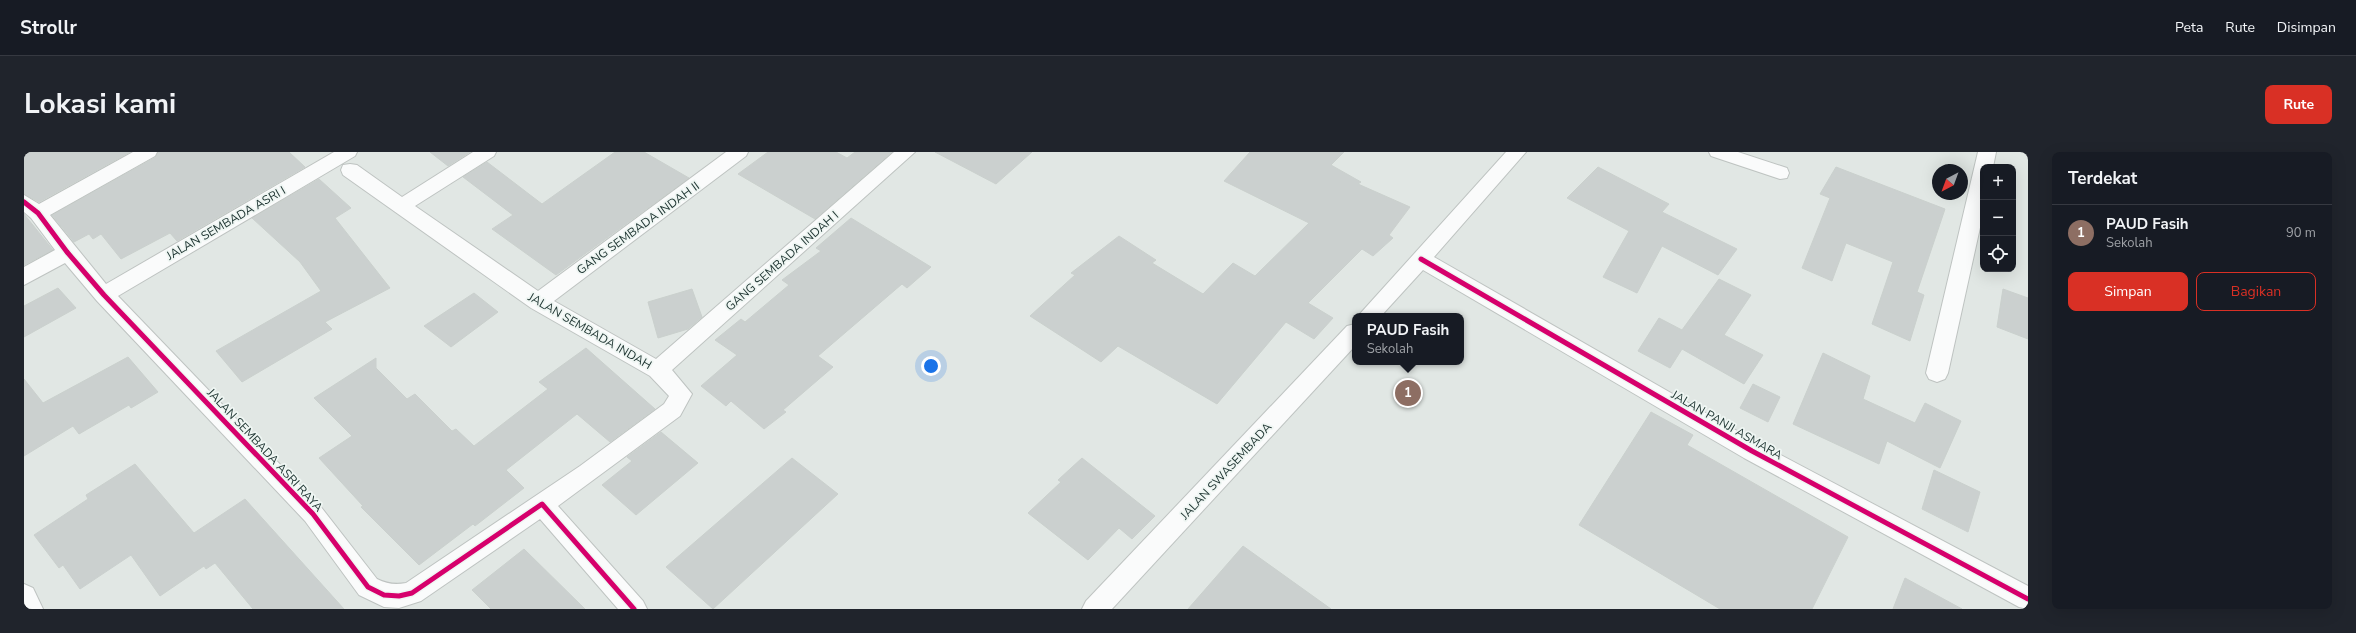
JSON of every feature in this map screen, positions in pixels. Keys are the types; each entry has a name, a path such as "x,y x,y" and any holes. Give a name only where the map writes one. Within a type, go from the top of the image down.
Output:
{"street":[{"path":"31,207 148,152"},
{"path":"401,206 487,152"},
{"name":"GANG SEMBADA INDAH I","path":"658,370 906,152"},
{"path":"1372,313 1516,152"},
{"path":"1718,152 1780,174"},
{"path":"1985,164 1987,152"},
{"name":"GANG SEMBADA INDAH II","path":"538,302 728,154"},
{"name":"JALAN SEMBADA INDAH","path":"349,161 401,206 538,302 658,370 681,394 672,410 588,473 542,504"},
{"name":"JALAN SEMBADA ASRI I","path":"104,294 349,161"},
{"path":"1937,373 1980,184"},
{"name":"JALAN SEMBADA ASRI RAYA","path":"31,207 67,252 104,294 313,514 368,587 384,595 399,596 412,593 542,504"},
{"path":"24,277 67,252"},
{"name":"JALAN PANJI ASMARA","path":"1421,259 1752,451 2028,599"},
{"name":"JALAN SWASEMBADA","path":"1095,609 1352,335"},
{"path":"542,504 634,609"},
{"path":"24,596 30,609"}],"building":[{"path":"24,152 130,152 39,202 24,194"},
{"path":"158,152 289,152 305,167 177,241 170,233 121,259 101,234 93,239 89,234 74,242 52,215 156,157"},
{"path":"430,152 470,152 448,166"},
{"path":"615,152 644,152 689,178 556,275 492,229 513,215 463,177 487,162 542,204"},
{"path":"768,152 836,152 847,158 855,152 892,152 815,219 738,174"},
{"path":"935,152 1032,152 996,184"},
{"path":"1250,152 1344,152 1331,165 1361,182 1358,184 1410,207 1389,235 1393,238 1373,256 1362,249 1308,303 1333,318 1314,339 1286,322 1217,404 1118,346 1101,362 1030,316 1075,275 1071,273 1119,236 1156,260 1152,263 1203,294 1233,263 1255,276 1309,223 1224,181"},
{"path":"1598,167 1669,204 1662,212 1737,249 1718,275 1662,246 1637,293 1603,277 1629,231 1567,198"},
{"path":"1836,167 1945,209 1917,292 1924,295 1910,341 1872,324 1893,262 1846,243 1832,281 1802,268 1830,198 1820,194"},
{"path":"319,179 351,208 335,218 390,288 325,322 332,329 242,382 216,351 321,291 300,262 252,218"},
{"path":"24,214 53,250 24,265"},
{"path":"851,218 931,267 907,288 902,284 818,356 833,367 783,410 786,412 764,429 731,401 726,406 701,386 737,355 715,340 741,319 745,322 789,285 782,280 821,251 816,248"},
{"path":"1719,279 1751,295 1724,335 1763,355 1744,384 1682,349 1670,368 1638,351 1659,318 1682,330"},
{"path":"58,288 76,308 24,337 24,306"},
{"path":"692,289 702,317 688,329 658,338 648,302"},
{"path":"2003,289 2028,298 2028,339 1997,327"},
{"path":"474,293 498,312 451,347 424,326"},
{"path":"586,348 655,409 610,442 577,414 506,470 524,488 475,526 473,524 419,565 361,507 363,506 319,458 352,436 314,398 376,358 376,368 407,399 415,394 452,431 456,429 474,446 548,389 539,382"},
{"path":"1823,353 1870,376 1863,399 1915,423 1925,403 1961,421 1940,468 1887,441 1879,464 1793,424"},
{"path":"128,357 158,392 131,408 129,405 79,434 73,426 24,456 24,379 43,403"},
{"path":"1753,384 1780,397 1768,422 1740,408"},
{"path":"1651,412 1693,435 1687,445 1848,537 1812,609 1720,609 1579,525"},
{"path":"661,432 698,463 636,515 602,485 632,461 627,457"},
{"path":"792,458 838,494 713,609 666,567"},
{"path":"1082,458 1155,516 1132,539 1119,528 1088,560 1028,513 1061,482 1058,480"},
{"path":"135,464 194,533 245,499 344,609 253,609 215,563 206,569 204,566 160,596 131,555 80,589 63,565 59,568 34,535 88,499 86,495"},
{"path":"1934,470 1980,492 1968,532 1922,509"},
{"path":"1243,546 1331,609 1188,609"},
{"path":"524,549 585,609 491,609 472,590"},
{"path":"1905,578 1962,609 1893,609"}],"cycle path":[{"path":"24,202 38,213 67,252 104,295 313,514 368,587 384,595 399,596 412,593 542,504 634,609"},
{"path":"1421,259 1752,451 2028,599"}],"place":[{"name":"PAUD Fasih","path":"1408,393"}]}
